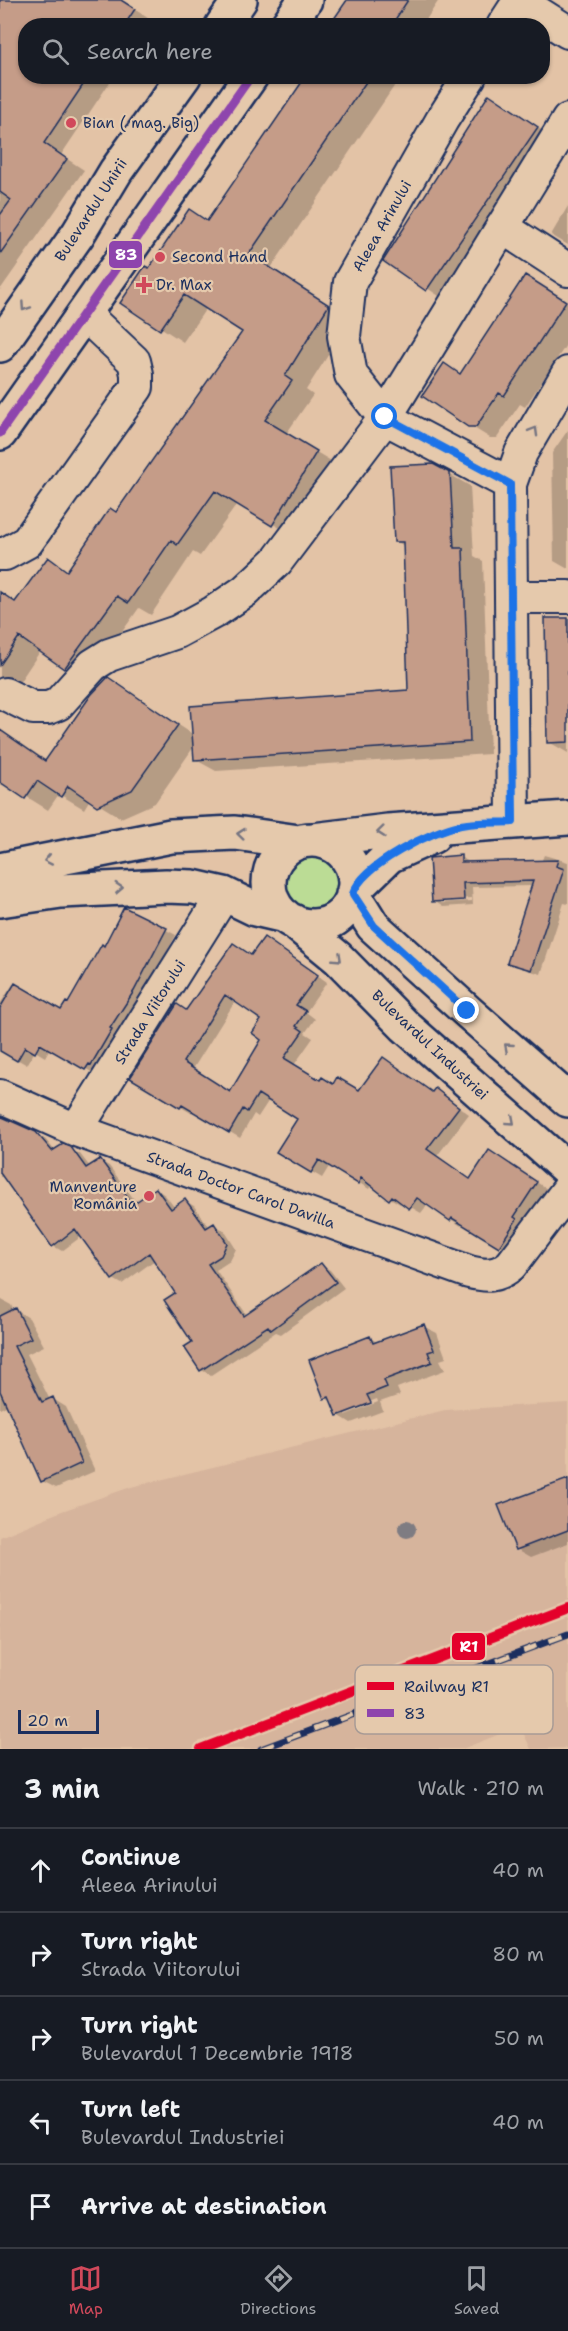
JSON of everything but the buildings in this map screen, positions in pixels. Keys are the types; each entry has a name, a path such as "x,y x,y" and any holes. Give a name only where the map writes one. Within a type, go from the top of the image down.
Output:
{"main road":[{"path":"228,18 240,0"},
{"path":"293,18 305,0"},
{"name":"Bulevardul Unirii","path":"0,345 78,234 116,171 178,84"},
{"path":"0,433 245,84"},
{"path":"289,919 276,907 271,895 269,881 271,868 287,848 304,841 460,825 568,818"},
{"path":"0,900 61,891 166,885 193,887 224,894 255,909 314,925 334,919 342,913 354,892 389,856 460,825"},
{"path":"0,870 171,836 235,833 331,845 340,851 352,869 354,892 374,926 568,1100"},
{"name":"Bulevardul Industriei","path":"289,919 338,958 405,1026 568,1170"}],"street":[{"path":"514,9 535,18"},
{"path":"550,24 568,32"},
{"name":"Aleea Arinului","path":"465,84 350,282 344,336 351,375 385,417 510,484"},
{"path":"5,694 33,708 48,708 58,704 93,665 109,655 177,632 214,612 245,591 277,561 385,417 568,120"},
{"path":"502,227 568,270"},
{"path":"0,554 6,554 27,542 137,387 134,361 84,314"},
{"path":"513,822 513,597 510,484 521,453 568,373"},
{"path":"513,597 568,597"},
{"name":"Strada Viitorului","path":"76,1130 224,894"},
{"name":"Strada Doctor Carol Davilla","path":"0,1096 76,1130 485,1276 501,1274 512,1265 568,1190"}],"shaded area":[{"path":"568,1403 568,1748 531,1749 524,1734 553,1734 553,1665 355,1665 355,1734 500,1734 462,1749 0,1749 0,1537 62,1511 131,1487 445,1410"}],"green space":[{"path":"307,856 317,856 331,863 338,882 331,901 317,908 307,908 297,904 290,897 286,887 286,877 290,867 297,860"}],"railway":[{"path":"420,1665 568,1608"},
{"path":"485,1665 568,1634"},
{"path":"201,1749 355,1690"},
{"path":"261,1749 355,1714"}],"rail line":[{"name":"R1","path":"420,1665 568,1608"},
{"name":"R1","path":"201,1749 355,1690"}],"transit line":[{"name":"83","path":"0,433 245,84"}],"place":[{"name":"Bian ( mag. Big)","path":"71,123"},
{"name":"Second Hand","path":"160,257"},
{"name":"Dr. Max","path":"144,285"},
{"name":"Manventure România","path":"149,1196"}],"route":[{"path":"385,417 510,484 513,597 513,822 460,825 410,845 389,856 365,878 353,894 374,926 467,1011"}]}
